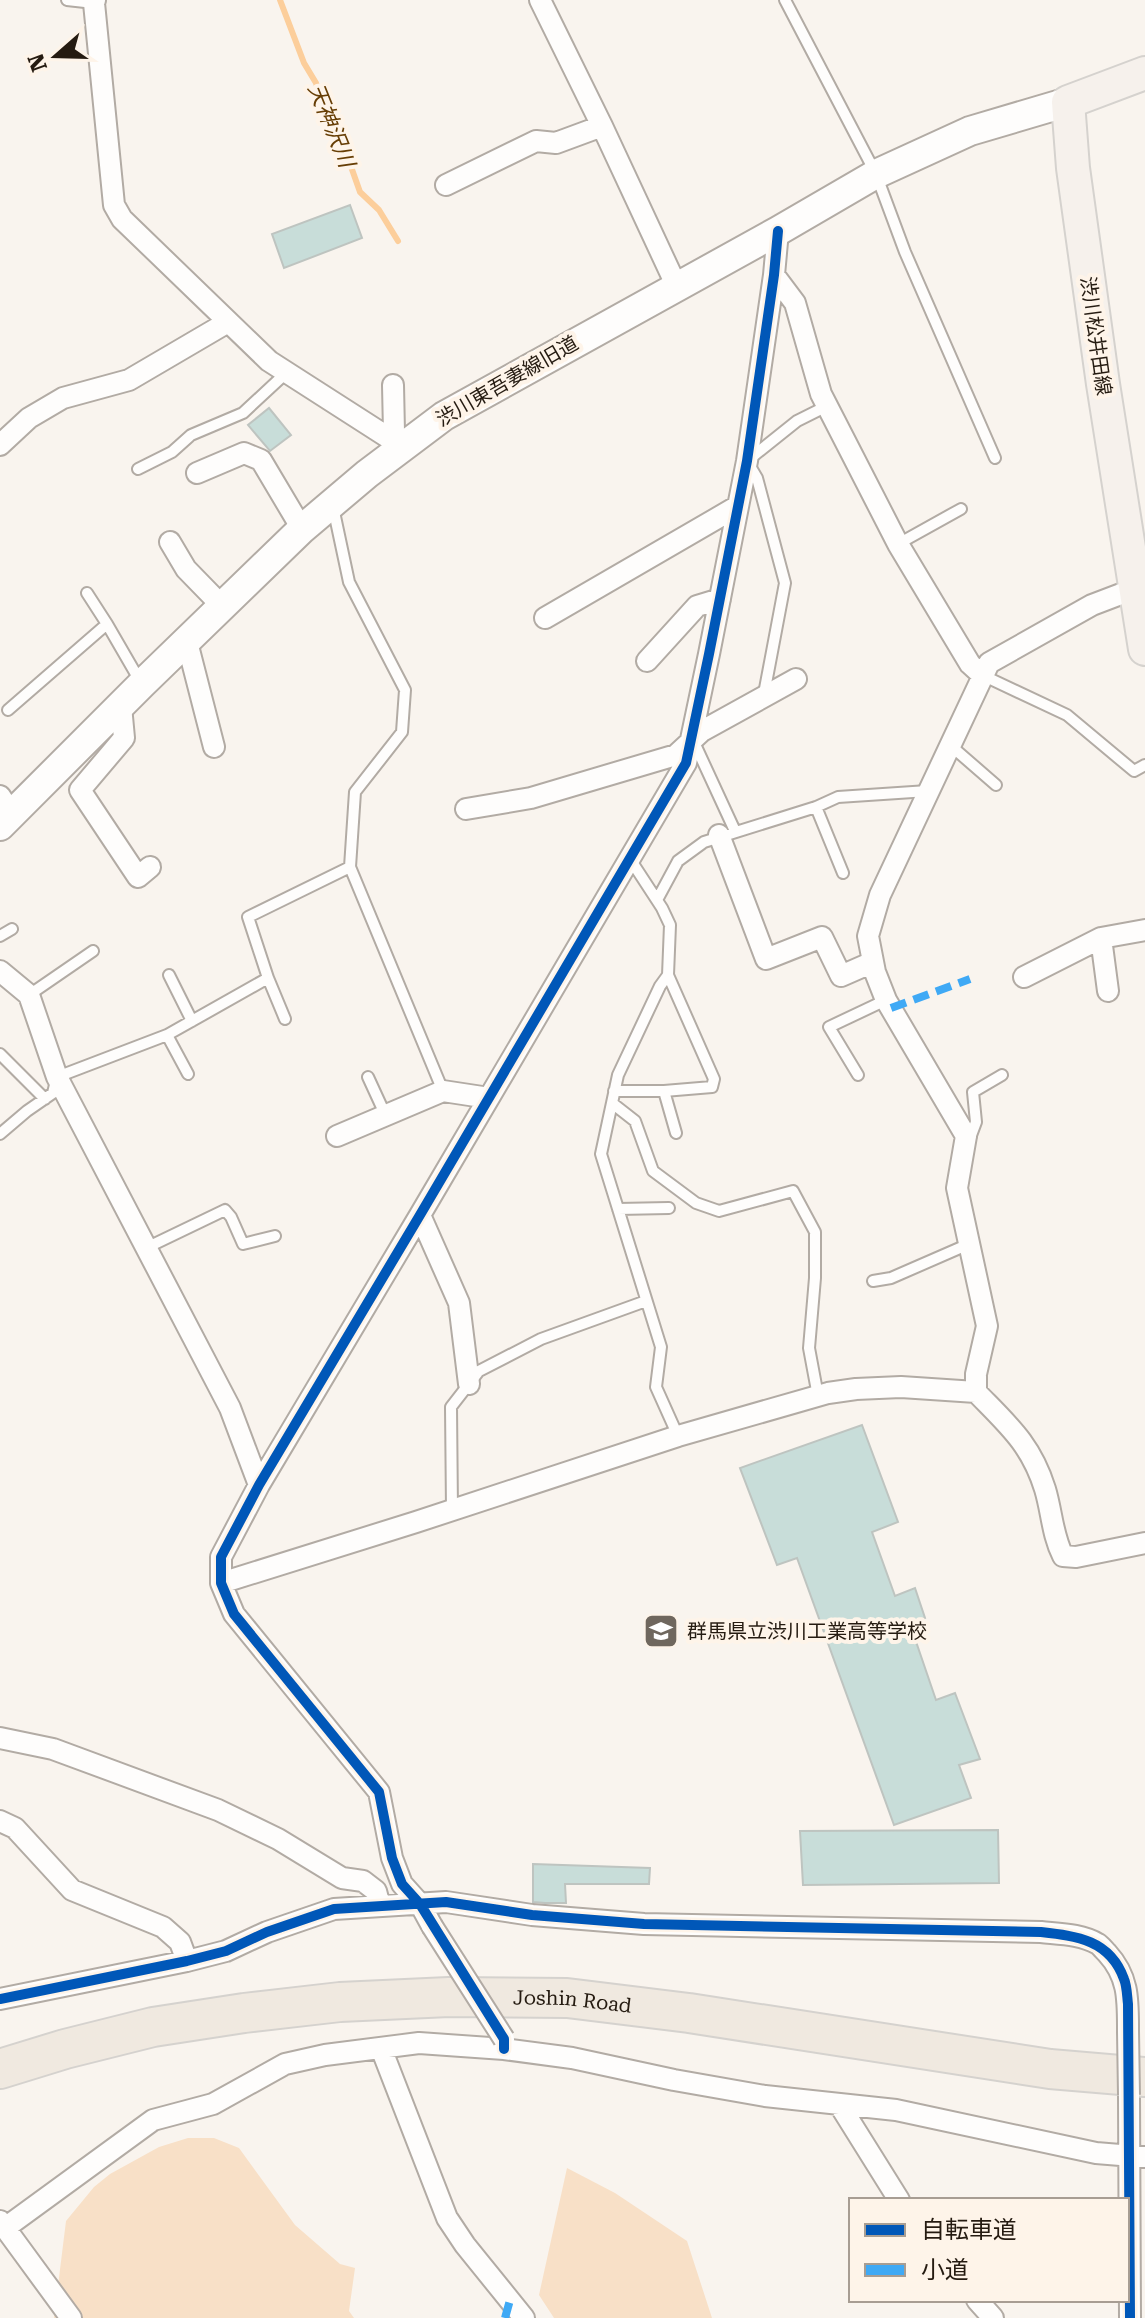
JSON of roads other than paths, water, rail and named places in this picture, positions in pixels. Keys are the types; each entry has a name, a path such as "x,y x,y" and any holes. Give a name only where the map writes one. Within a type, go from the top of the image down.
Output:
{"highway":[{"name":"Joshin Road","path":"0,2042 150,2001 239,1987 425,1973 566,1978 678,1989 1056,2046 1137,2041"},
{"name":"Joshin Road","path":"0,2069 153,2027 244,2013 340,2002 449,1997 567,1998 689,2013 1050,2069 1137,2086"}],"main road":[{"path":"1068,102 1145,74"},
{"name":"渋川松井田線","path":"1068,102 1073,168 1140,587 1145,649"}],"street":[{"path":"540,0 677,287"},
{"path":"95,2 114,205 122,219 269,361 403,447"},
{"name":"渋川東吾妻線旧道","path":"4,812 121,706 332,502 444,416 876,174 970,131 1068,102"},
{"path":"446,185 536,141 556,143 602,126"},
{"path":"504,2044 420,1904 402,1884 392,1858 379,1792 234,1614 221,1583 221,1557 259,1485 686,763 747,461 778,231"},
{"path":"774,275 795,303 821,394 898,544 970,664 982,675"},
{"path":"0,445 29,418 63,398 129,380 228,322"},
{"path":"393,385 394,432 403,447"},
{"path":"197,473 244,453 261,460 302,529"},
{"path":"545,618 738,506"},
{"path":"170,542 186,569 223,607"},
{"path":"976,1392 976,1374 987,1326 957,1188 966,1136 886,1000 868,936 880,895 989,663 1092,605 1140,587"},
{"path":"647,661 697,606 720,599"},
{"path":"187,642 214,747"},
{"path":"466,809 531,798 676,755 692,738 796,679"},
{"path":"121,706 124,738 80,790 138,877 150,867"},
{"path":"727,833 766,959 822,937 841,976 873,962"},
{"path":"1024,977 1101,938 1145,930"},
{"path":"1101,938 1108,991"},
{"path":"0,971 29,995 57,1077 230,1408 259,1485"},
{"path":"337,1136 443,1091 489,1098"},
{"path":"420,1215 459,1303 469,1384"},
{"path":"221,1583 678,1436 818,1396 856,1389 901,1387 976,1392 1017,1434 1031,1453 1047,1493 1055,1540 1063,1556 1076,1557 1145,1543"},
{"path":"0,1738 53,1749 218,1810 278,1839 342,1878 363,1881 376,1891 380,1906"},
{"path":"0,1821 15,1828 72,1890 163,1927 180,1942 187,1961"},
{"path":"0,1999 226,1951 267,1932 334,1909 446,1902 532,1915 644,1924 1073,1935 1099,1944 1113,1961 1137,2003 1137,2157 1130,2318"},
{"path":"71,2318 3,2224 153,2120 213,2104 285,2064 325,2055 419,2043 504,2044 674,2080 765,2096 896,2110 1096,2153 1137,2157"},
{"path":"381,2048 447,2218 524,2318"},
{"path":"839,2104 898,2198"},
{"path":"979,2302 993,2318"}],"lane":[{"path":"67,0 95,2"},
{"path":"785,0 876,174 905,252 995,458"},
{"path":"138,469 172,452 191,435 243,413 286,373"},
{"path":"764,696 785,583 757,478 747,461 797,421 827,406"},
{"path":"332,502 349,582 405,690 402,732 355,792 350,867 443,1091"},
{"path":"898,544 961,509"},
{"path":"87,593 142,684"},
{"path":"8,710 107,624"},
{"path":"982,675 1067,715 1134,771 1145,765"},
{"path":"692,738 727,833"},
{"path":"950,745 996,785"},
{"path":"657,900 678,861 704,842 816,807 838,797 928,791"},
{"path":"816,807 843,873"},
{"path":"614,1091 712,1087 714,1079 668,975 670,925 630,859"},
{"path":"285,1019 248,917 350,867"},
{"path":"0,936 12,929"},
{"path":"29,995 93,951"},
{"path":"169,975 192,1021"},
{"path":"668,975 618,1075 601,1154 661,1347 656,1387 678,1436"},
{"path":"0,1134 53,1093 57,1077 167,1035 268,978"},
{"path":"858,1075 829,1027 886,1000"},
{"path":"167,1035 188,1074"},
{"path":"0,1054 45,1099"},
{"path":"962,1159 976,1122 973,1092 1002,1075"},
{"path":"368,1077 385,1114"},
{"path":"664,1091 676,1133"},
{"path":"612,1103 635,1121 653,1171 696,1203 719,1211 793,1191 815,1232 809,1348 818,1396"},
{"path":"618,1209 669,1208"},
{"path":"146,1248 225,1210 243,1244 275,1236"},
{"path":"873,1281 891,1278 969,1244"},
{"path":"452,1510 451,1407 479,1371 541,1339 646,1301"}],"waterway":[{"name":"天神沢川","path":"280,0 304,63 316,83 326,120 343,144 360,192 379,210 398,241"}],"place":[{"name":"群馬県立渋川工業高等学校","path":"661,1631"}]}
